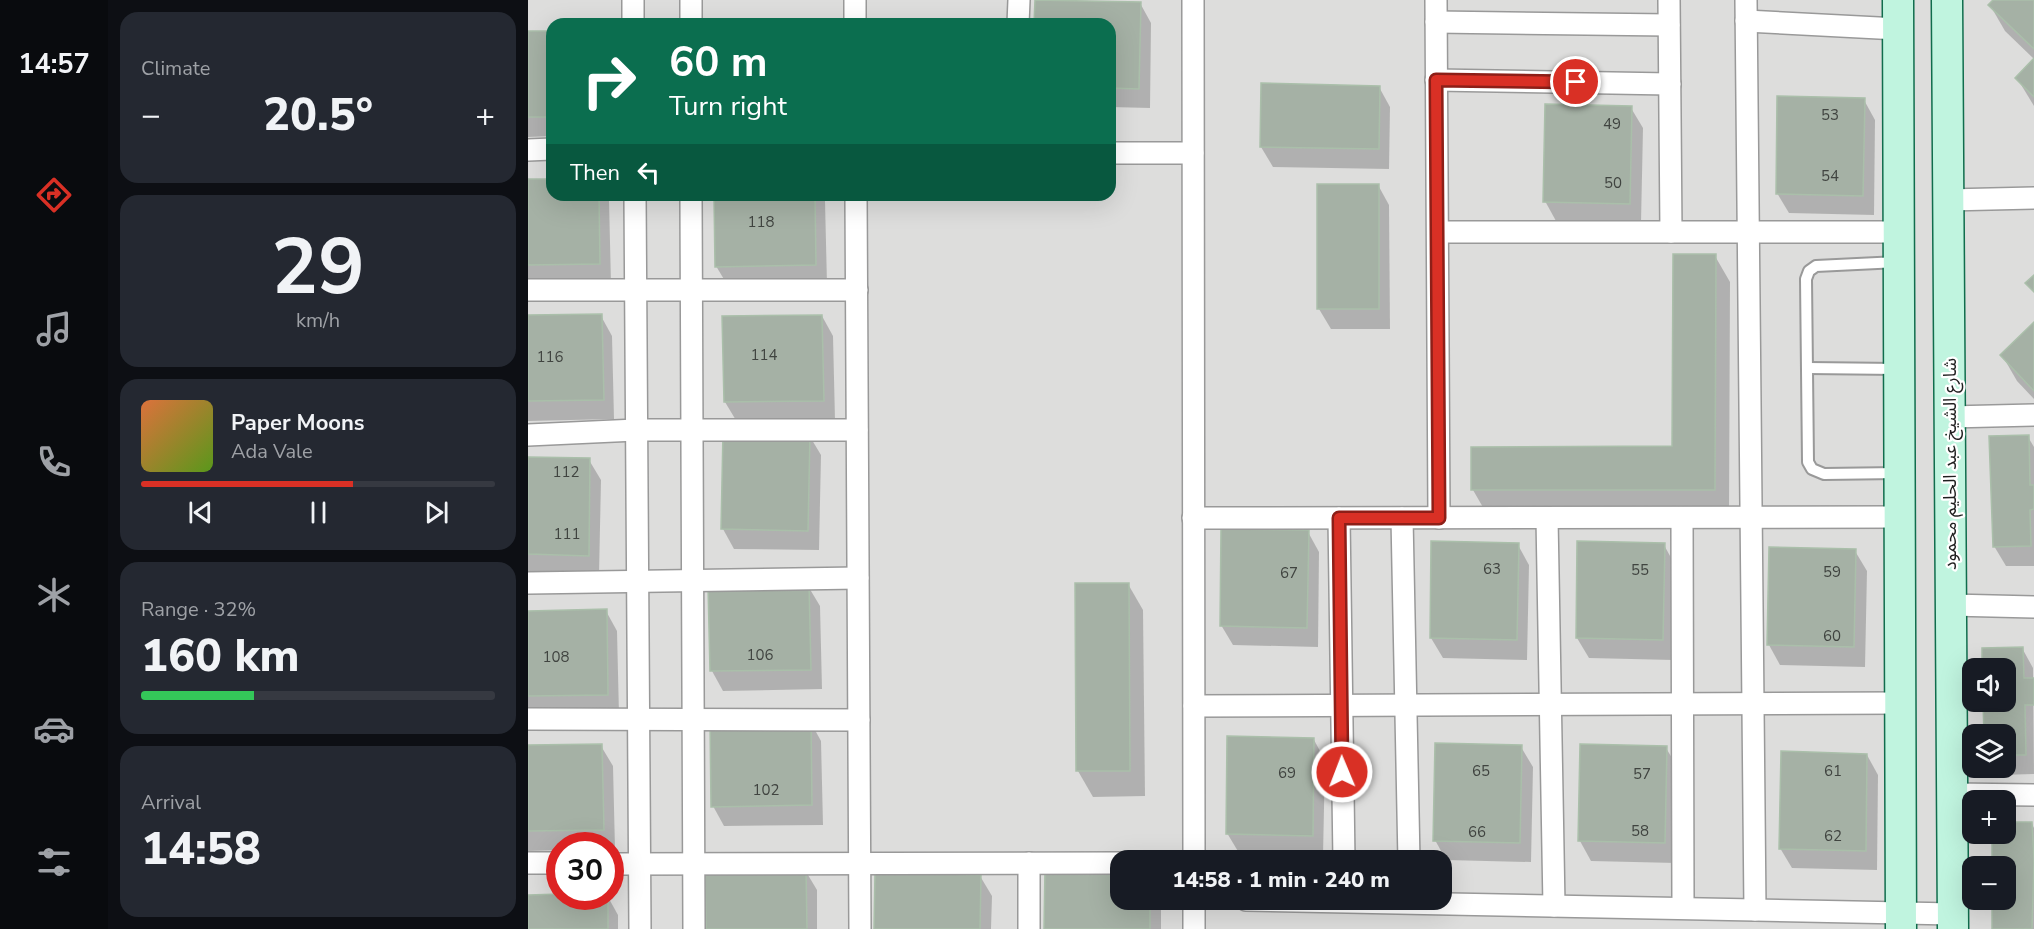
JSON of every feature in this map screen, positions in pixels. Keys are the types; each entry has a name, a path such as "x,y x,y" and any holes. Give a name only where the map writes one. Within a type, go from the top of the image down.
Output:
{"street":[{"path":"633,0 633,18"},
{"path":"691,0 691,18"},
{"path":"855,0 855,18"},
{"path":"1018,18 1019,0"},
{"path":"1193,0 1194,850"},
{"path":"1436,0 1439,518"},
{"path":"1669,0 1671,232"},
{"path":"1898,0 1901,921"},
{"name":"شارع الشيخ عبد الحليم محمود","path":"1947,0 1953,921"},
{"path":"1755,910 1746,10 1898,29 1947,32"},
{"path":"1436,22 1669,25"},
{"path":"1436,80 1670,84"},
{"path":"528,150 546,149"},
{"path":"1116,153 1193,153"},
{"path":"1948,200 2034,198"},
{"path":"634,201 640,929"},
{"path":"691,201 694,929"},
{"path":"856,201 860,929"},
{"path":"1438,232 1898,232"},
{"path":"528,290 857,290"},
{"path":"1950,417 2034,415"},
{"path":"528,435 636,430 857,430"},
{"path":"1193,518 1899,517"},
{"path":"1339,518 1344,850"},
{"path":"1402,518 1409,850"},
{"path":"1547,518 1554,906"},
{"path":"1682,518 1683,908"},
{"path":"528,583 858,578"},
{"path":"1951,605 2034,607"},
{"path":"1194,706 1900,703"},
{"path":"528,719 859,720"},
{"path":"1953,794 2034,795"},
{"path":"528,863 546,863"},
{"path":"624,864 1110,863"},
{"path":"1029,864 1029,929"},
{"path":"1452,902 1755,910 1901,921 1953,921"},
{"path":"1194,910 1194,929"}],"lane":[{"path":"1898,262 1816,266 1809,271 1806,279 1808,462 1812,469 1824,474 1899,473"},
{"path":"1808,368 1899,369"}],"shaded area":[{"path":"528,0 2034,0 2034,929 528,929"}],"building":[{"path":"1035,0 1141,2 1139,89 1116,88 1116,18 1034,18"},
{"path":"1993,0 2034,0 2034,49 1988,5"},
{"path":"528,31 546,31 546,117 528,117"},
{"path":"2034,58 2034,97 2015,78"},
{"path":"1261,83 1380,86 1379,149 1260,147"},
{"path":"1777,96 1865,98 1863,196 1776,194"},
{"path":"1545,104 1632,106 1630,204 1543,202"},
{"path":"528,179 546,179 546,201 599,201 600,264 528,265"},
{"path":"1317,184 1379,184 1379,309 1317,309"},
{"path":"714,201 815,201 816,265 715,267"},
{"path":"1673,254 1716,254 1715,490 1471,490 1471,447 1672,446"},
{"path":"2034,275 2034,292 2025,283"},
{"path":"602,314 604,400 528,401 528,315"},
{"path":"822,315 824,401 724,402 722,316"},
{"path":"2034,322 2034,391 2000,355"},
{"path":"723,432 810,434 808,531 721,529"},
{"path":"2029,435 2030,485 2034,485 2034,509 2030,510 2031,546 1993,547 1989,436"},
{"path":"528,457 590,458 589,556 528,554"},
{"path":"1221,529 1309,530 1307,628 1220,626"},
{"path":"1431,541 1519,543 1517,640 1430,638"},
{"path":"1577,541 1665,543 1663,640 1576,638"},
{"path":"1769,547 1856,549 1854,647 1767,645"},
{"path":"1075,583 1129,583 1130,771 1076,771"},
{"path":"809,584 811,670 710,671 708,586"},
{"path":"607,609 608,695 528,696 528,611"},
{"path":"2023,647 2024,678 2034,678 2034,705 2025,705 2026,755 2016,755 2016,724 1984,724 1983,712 2016,712 2016,658 1982,658 1982,648"},
{"path":"811,720 812,805 711,807 710,721"},
{"path":"1227,736 1314,738 1313,836 1226,834"},
{"path":"1435,743 1522,745 1520,843 1433,841"},
{"path":"602,744 604,830 528,831 528,745"},
{"path":"1580,744 1667,746 1665,843 1578,841"},
{"path":"1781,751 1867,754 1866,851 1779,849"},
{"path":"2016,822 2032,822 2034,860 2032,929 1992,929 1992,910 2016,910 2016,856 1992,856 1992,844 2016,844"},
{"path":"806,868 807,929 706,929 705,869"},
{"path":"1045,868 1110,869 1110,910 1150,910 1150,929 1044,929"},
{"path":"875,872 981,875 980,929 874,929"},
{"path":"546,894 546,910 608,910 608,929 528,929 528,895"}],"route":[{"path":"1342,772 1339,518 1439,518 1436,80 1576,82"}]}
